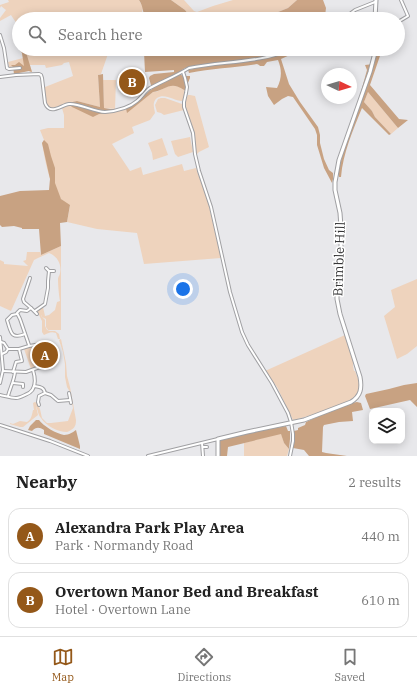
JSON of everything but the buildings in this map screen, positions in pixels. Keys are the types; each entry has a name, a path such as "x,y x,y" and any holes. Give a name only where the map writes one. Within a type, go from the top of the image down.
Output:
{"main road":[{"path":"375,12 376,1"},
{"name":"Brimble Hill","path":"218,439 314,416 357,398 361,391 360,377 340,314 337,299 341,256 341,227 335,182 339,160 374,56"},
{"path":"218,439 218,456"}],"street":[{"path":"401,0 409,15 405,18"},
{"path":"352,12 376,1"},
{"path":"0,34 7,68 20,68"},
{"path":"0,77 39,74 42,78 46,105 49,108 54,109 67,104 72,104 103,112 119,110 133,104 150,88 190,68 272,56"},
{"path":"183,72 187,87 184,107 193,133 195,154 211,206 230,292 239,324 248,345 275,386 288,413 293,438 290,456"},
{"path":"46,268 49,271 54,272"},
{"path":"30,278 23,299 24,302 36,312 45,304 49,271"},
{"path":"25,334 14,336 6,320 12,315 17,314 20,310 27,311 31,308"},
{"path":"17,314 20,318 29,346"},
{"path":"0,337 3,371 0,383"},
{"path":"1,341 8,349"},
{"path":"3,371 23,373 54,362 48,343 19,349 8,349"},
{"path":"1,356 8,349"},
{"path":"8,396 14,380 16,362 22,361 19,349"},
{"path":"0,394 16,398 29,394 34,386 35,378 33,370"},
{"path":"13,383 23,384 22,387"},
{"path":"34,386 43,388 45,393 58,401 70,400"},
{"path":"39,406 39,396 45,393"},
{"path":"69,393 71,403"},
{"path":"0,425 50,441 88,456"},
{"path":"148,456 218,439"},
{"path":"202,443 202,456"},
{"path":"203,447 208,447"}],"shaded area":[{"path":"8,0 139,0 143,8 142,12 12,12 12,16 11,15 0,21 0,18 6,10 1,6 0,8 0,5 9,2"},
{"path":"139,0 171,0 187,12 143,12"},
{"path":"171,0 184,0 194,11 197,12 187,12"},
{"path":"233,0 297,0 288,8 278,12 197,12"},
{"path":"297,0 323,0 326,8 326,12 278,12 288,8"},
{"path":"22,56 27,56 32,72 29,71 14,74 13,67 11,65 15,65 19,62 24,66"},
{"path":"23,56 107,56 101,74 98,75 100,107 77,101 52,108 49,107 46,102 45,87 73,76 69,62 46,68 45,65 30,65 32,72 28,69 9,67 8,62 23,58"},
{"path":"144,56 288,56 281,59 289,84 318,127 324,159 329,170 333,173 332,183 324,168 317,145 317,135 315,129 293,97 288,96 274,105 268,96 266,87 277,88 280,81 281,71 278,60 267,62 264,66 257,64 189,73 188,70 193,69 193,67 185,68 178,73 183,76 190,76 185,90 175,86 168,86 153,92 127,113 126,109 99,114 93,117 72,107 68,103 77,101 100,107 98,75 103,74 104,108 123,109 136,103 152,89 149,78 150,76 154,74 174,72 174,70 145,72"},
{"path":"376,56 380,56 370,85 399,119 408,120 398,128 368,92 364,102 375,117 391,134 389,135 362,108 346,150 341,177 339,177 338,173 343,153 360,104 360,95 367,70 365,65 374,64"},
{"path":"103,80 116,80 115,109 104,108"},
{"path":"171,85 180,87 184,90 186,88 185,96 182,101 163,96 157,98 154,103 155,113 150,120 132,127 134,133 112,144 130,171 141,167 143,175 182,164 184,171 196,168 208,202 221,258 144,264 137,233 97,229 67,222 70,206 63,201 53,187 45,160 42,143 44,140 40,130 48,128 64,128 64,115 62,108 70,105 99,114 126,109 127,112 153,92"},
{"path":"368,92 398,128 391,134 375,117 364,102"},
{"path":"188,95 195,96 209,147 196,155 194,135 185,105"},
{"path":"161,98 182,104 184,110 164,115 157,112 155,105 158,99"},
{"path":"190,137 193,152 178,157 175,154 171,141"},
{"path":"162,138 168,155 153,160 148,143"},
{"path":"44,140 48,144 55,168 55,183 61,199 70,205 67,222 60,223 61,246 41,255 39,229 22,229 14,226 2,227 0,225 0,196 20,191 49,190 50,179 42,143"},
{"path":"61,246 61,330 48,330 46,327 46,319 42,317 45,320 45,326 47,330 55,331 59,334 60,339 58,339 56,333 54,332 44,335 42,332 42,321 37,311 43,307 45,316 49,315 55,310 57,302 60,301 58,279 60,264 57,258 49,253 34,260 11,311 0,306 0,260 4,262 4,264 28,266 23,261 26,260 27,252 40,252 41,255"},
{"path":"417,279 417,346 407,354 397,359 384,316 395,307 391,290"},
{"path":"345,335 353,359 354,371 359,383 357,395 337,406 293,420 277,387 265,371"},
{"path":"61,339 76,420 75,426 67,432 52,428 40,417 36,406 38,415 23,427 10,424 20,421 27,422 34,410 33,403 35,402 40,409 42,418 47,423 68,421 73,408 65,377 65,364 59,340"},
{"path":"47,344 52,361 31,369 24,349"},
{"path":"417,383 417,407 410,400 370,408 365,396 366,394"},
{"path":"357,402 361,403 363,410 352,412 353,421 324,425 323,427 322,452 347,456 309,456 304,450 293,448 294,431 305,425 306,422"},
{"path":"36,420 39,420 47,427 64,435 76,430 80,449 44,434 44,430 41,428 36,428 32,431 28,430"},
{"path":"286,426 288,431 290,431 289,449 284,443 281,434 228,447 227,456 220,456 220,441 223,439"},
{"path":"281,433 284,443 289,449 287,456 244,456 244,443"}],"place":[{"name":"Overtown Manor Bed and Breakfast","path":"132,82"},
{"name":"Alexandra Park Play Area","path":"45,355"}]}
